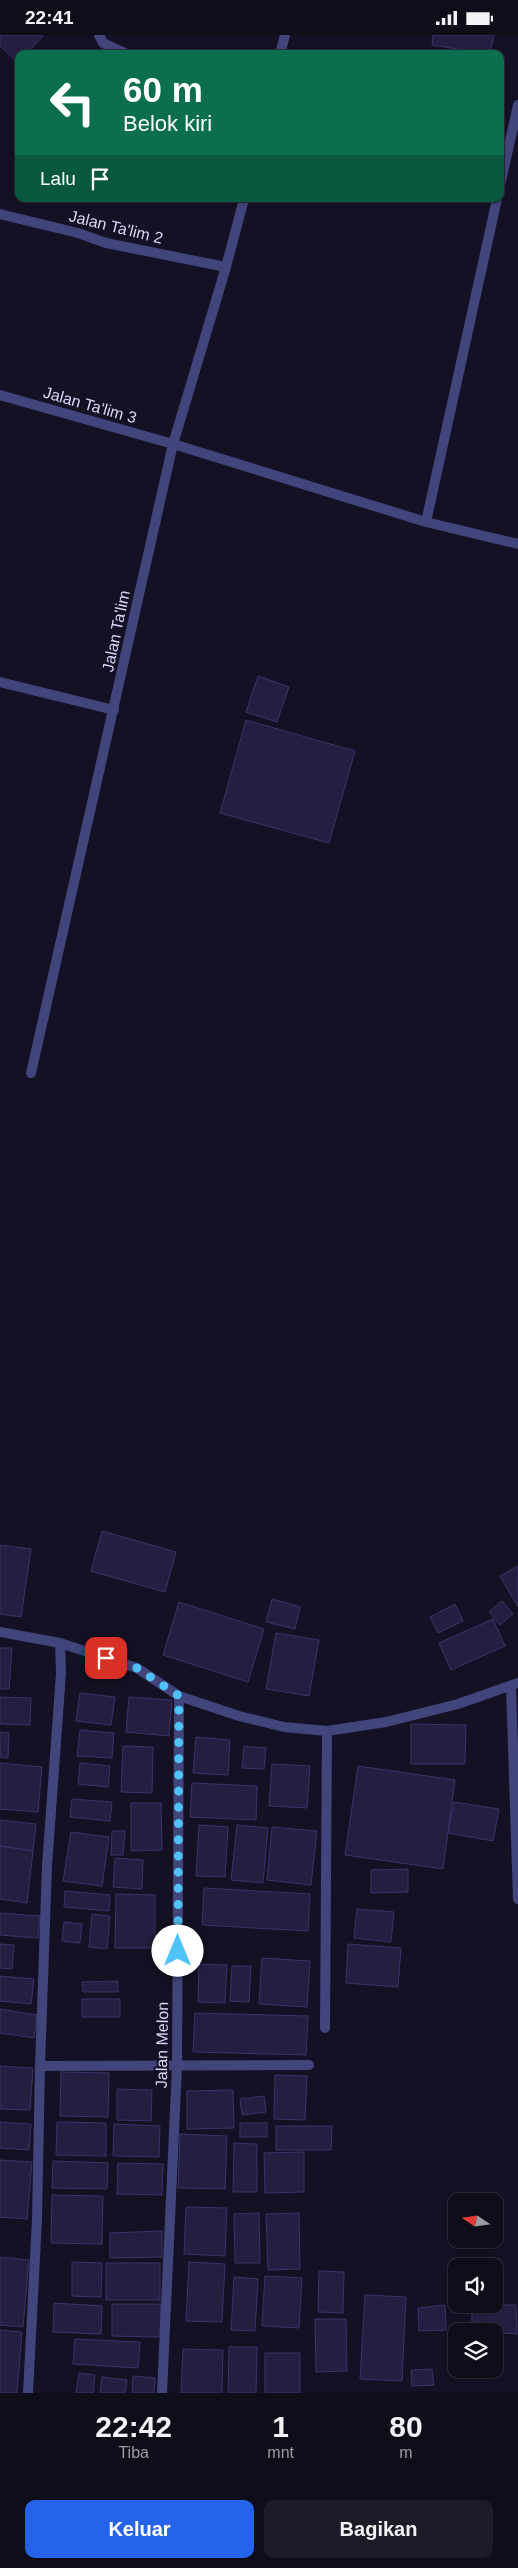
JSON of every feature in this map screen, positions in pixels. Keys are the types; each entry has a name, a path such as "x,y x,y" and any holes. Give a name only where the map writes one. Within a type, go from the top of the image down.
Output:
{"street":[{"path":"99,35 103,43 118,50"},
{"path":"281,50 285,35"},
{"path":"504,168 518,105"},
{"name":"Jalan Ta'lim","path":"30,1073 173,445 226,267 243,202"},
{"path":"426,523 496,202"},
{"name":"Jalan Ta'lim 2","path":"0,214 78,233 106,243 226,267"},
{"name":"Jalan Ta'lim 3","path":"0,395 173,445 426,523 518,544"},
{"path":"0,682 114,709"},
{"path":"0,1632 60,1643 137,1668 179,1696 239,1716 284,1727 327,1731 386,1722 458,1704 515,1684 518,1899"},
{"path":"28,2393 37,2219 47,1866 61,1673 60,1643"},
{"name":"Jalan Melon","path":"162,2393 177,2067 179,1696"},
{"path":"325,2028 327,1731"},
{"path":"40,2067 309,2065"}],"building":[{"path":"0,35 43,36 30,50 15,50 15,60 0,46"},
{"path":"433,35 494,35 491,50 464,50 432,45"},
{"path":"258,676 289,687 277,722 246,712"},
{"path":"246,720 355,751 329,843 220,813"},
{"path":"102,1531 176,1552 165,1592 91,1571"},
{"path":"0,1545 31,1549 21,1617 0,1614"},
{"path":"518,1566 518,1607 500,1576"},
{"path":"272,1599 300,1607 295,1629 266,1622"},
{"path":"502,1601 513,1614 500,1625 489,1612"},
{"path":"179,1602 264,1629 248,1682 163,1655"},
{"path":"455,1604 463,1621 438,1633 430,1617"},
{"path":"493,1619 505,1646 451,1670 439,1643"},
{"path":"276,1633 319,1640 309,1696 266,1689"},
{"path":"0,1648 12,1648 9,1689 0,1689"},
{"path":"80,1693 115,1697 111,1725 76,1721"},
{"path":"0,1697 31,1698 30,1725 0,1724"},
{"path":"129,1697 172,1700 169,1736 126,1732"},
{"path":"411,1724 466,1725 465,1764 411,1764"},
{"path":"80,1730 114,1733 112,1758 77,1756"},
{"path":"0,1732 9,1733 8,1758 0,1757"},
{"path":"196,1737 230,1740 228,1775 193,1773"},
{"path":"123,1746 153,1747 152,1793 121,1792"},
{"path":"244,1746 266,1748 264,1769 242,1768"},
{"path":"0,1763 42,1767 38,1812 0,1809"},
{"path":"80,1763 110,1766 108,1787 78,1784"},
{"path":"272,1764 310,1766 307,1808 269,1806"},
{"path":"358,1766 455,1780 443,1869 345,1855"},
{"path":"192,1783 257,1786 256,1820 190,1817"},
{"path":"72,1799 112,1802 110,1821 70,1817"},
{"path":"454,1802 499,1809 493,1841 448,1833"},
{"path":"131,1803 161,1803 162,1850 131,1851"},
{"path":"0,1820 36,1824 33,1851 0,1846"},
{"path":"199,1825 228,1827 225,1877 196,1876"},
{"path":"237,1825 268,1828 263,1883 231,1880"},
{"path":"272,1827 317,1831 311,1885 267,1880"},
{"path":"112,1831 125,1831 123,1855 111,1855"},
{"path":"71,1832 109,1837 102,1886 63,1881"},
{"path":"0,1846 33,1851 27,1903 0,1899"},
{"path":"115,1858 143,1860 142,1889 113,1887"},
{"path":"408,1869 408,1892 371,1893 371,1870"},
{"path":"204,1888 310,1894 308,1931 202,1925"},
{"path":"65,1891 110,1895 109,1911 64,1907"},
{"path":"116,1894 155,1895 155,1948 115,1948"},
{"path":"357,1909 394,1912 391,1942 354,1938"},
{"path":"0,1913 40,1916 38,1938 0,1935"},
{"path":"92,1914 110,1916 107,1949 89,1947"},
{"path":"64,1922 82,1924 80,1943 62,1941"},
{"path":"0,1944 14,1945 12,1969 0,1968"},
{"path":"348,1944 401,1948 398,1987 346,1983"},
{"path":"262,1958 310,1961 307,2007 259,2004"},
{"path":"199,1964 227,1965 225,2003 198,2002"},
{"path":"232,1966 251,1966 249,2002 230,2001"},
{"path":"0,1976 34,1979 31,2004 0,2001"},
{"path":"118,1981 118,1992 83,1992 82,1982"},
{"path":"82,1999 120,1999 120,2017 82,2017"},
{"path":"0,2009 37,2015 34,2038 0,2033"},
{"path":"195,2013 308,2016 306,2055 193,2052"},
{"path":"0,2066 33,2068 30,2110 0,2109"},
{"path":"61,2072 109,2073 108,2117 60,2116"},
{"path":"275,2075 307,2076 305,2120 274,2119"},
{"path":"117,2089 152,2090 151,2121 117,2120"},
{"path":"233,2090 234,2128 187,2129 187,2091"},
{"path":"264,2096 266,2112 242,2115 240,2099"},
{"path":"0,2122 31,2124 29,2150 0,2148"},
{"path":"57,2122 106,2123 106,2156 56,2155"},
{"path":"240,2123 267,2123 267,2137 240,2137"},
{"path":"114,2124 160,2126 159,2157 113,2156"},
{"path":"276,2126 332,2126 331,2150 276,2150"},
{"path":"180,2134 227,2136 225,2189 178,2188"},
{"path":"234,2143 257,2144 257,2192 233,2192"},
{"path":"304,2152 304,2192 265,2193 264,2153"},
{"path":"0,2160 32,2162 27,2219 0,2217"},
{"path":"53,2161 108,2163 107,2189 52,2188"},
{"path":"118,2163 163,2164 162,2195 117,2194"},
{"path":"52,2195 103,2196 102,2244 51,2243"},
{"path":"186,2207 227,2208 225,2256 184,2254"},
{"path":"259,2213 260,2263 235,2263 234,2214"},
{"path":"299,2213 300,2269 268,2270 266,2214"},
{"path":"162,2231 162,2257 110,2258 110,2233"},
{"path":"0,2257 29,2260 23,2327 0,2325"},
{"path":"72,2262 102,2263 101,2297 72,2296"},
{"path":"189,2262 225,2264 222,2322 186,2321"},
{"path":"106,2263 160,2263 160,2300 106,2300"},
{"path":"319,2271 344,2272 343,2313 318,2312"},
{"path":"265,2276 302,2278 299,2328 262,2326"},
{"path":"234,2277 258,2279 255,2331 231,2330"},
{"path":"365,2295 406,2297 402,2381 360,2379"},
{"path":"54,2303 102,2306 101,2334 53,2332"},
{"path":"112,2304 161,2304 160,2337 112,2336"},
{"path":"445,2305 446,2330 419,2331 418,2308"},
{"path":"503,2305 516,2305 517,2334 503,2333 503,2323 472,2323 472,2313 503,2313"},
{"path":"315,2319 346,2319 347,2371 316,2372"},
{"path":"0,2330 22,2332 17,2393 0,2393"},
{"path":"75,2339 140,2342 138,2368 73,2364"},
{"path":"229,2347 257,2347 256,2393 228,2393"},
{"path":"183,2349 223,2350 222,2393 181,2393"},
{"path":"265,2353 300,2353 300,2393 265,2393"},
{"path":"432,2369 434,2385 412,2386 411,2370"},
{"path":"79,2373 95,2375 93,2393 76,2393"},
{"path":"133,2376 155,2378 154,2393 132,2393"},
{"path":"102,2377 127,2380 125,2393 100,2393"}],"route":[{"path":"106,1658 137,1668 179,1696 178,1951"}]}
